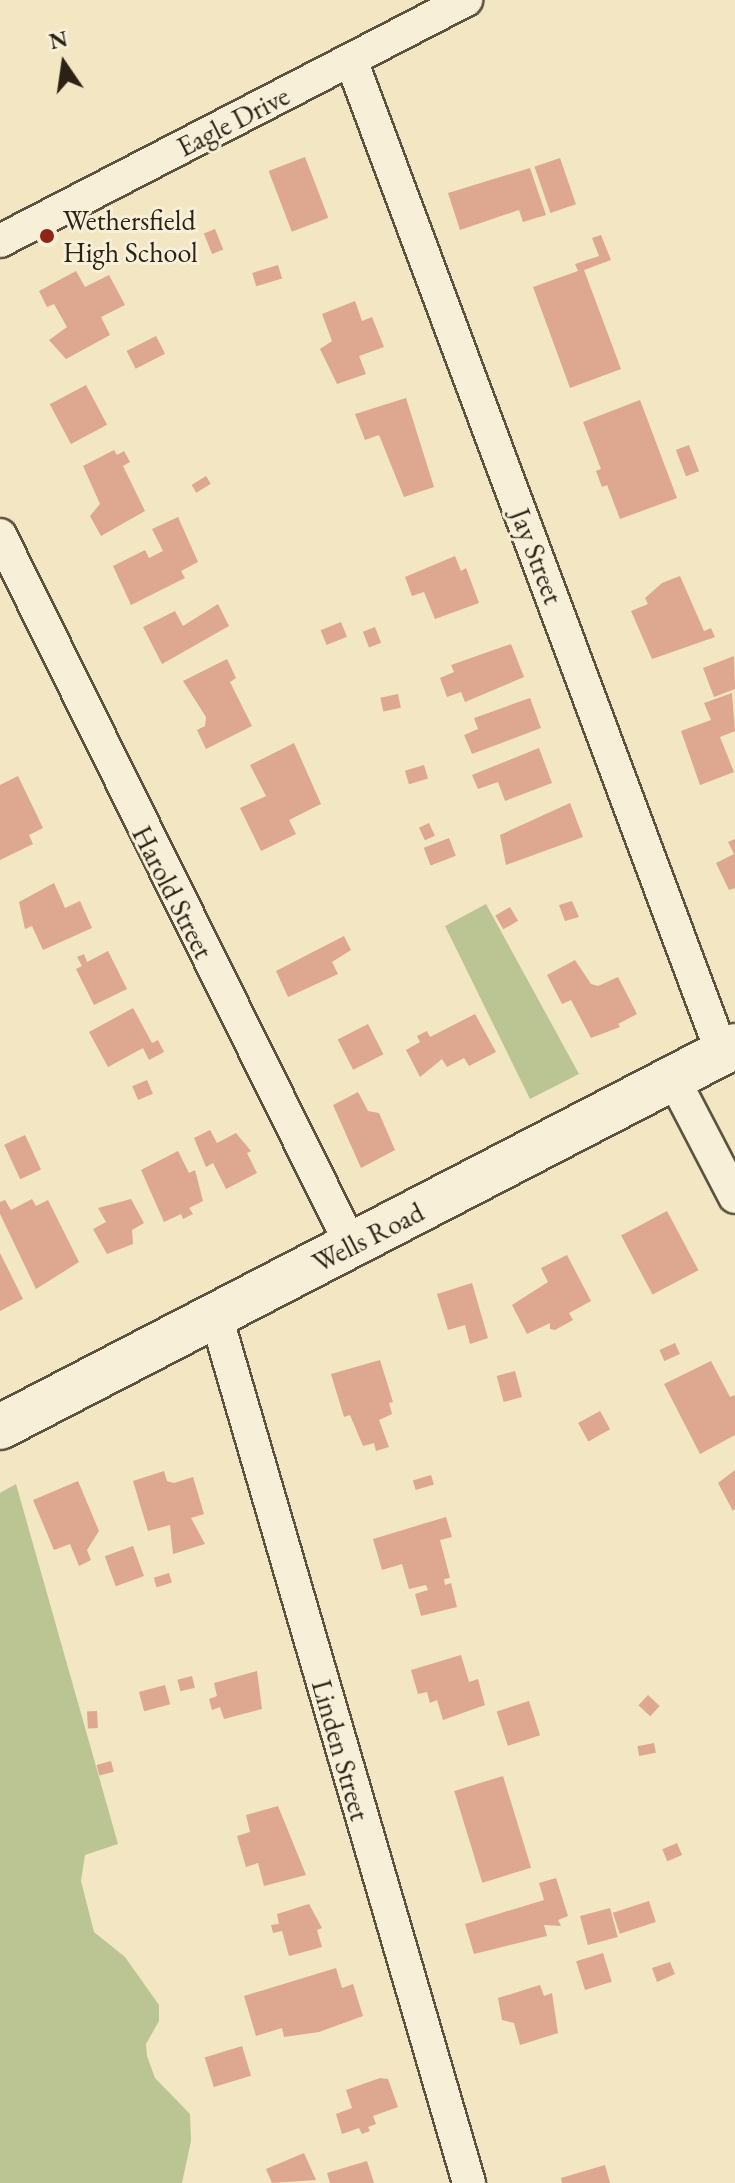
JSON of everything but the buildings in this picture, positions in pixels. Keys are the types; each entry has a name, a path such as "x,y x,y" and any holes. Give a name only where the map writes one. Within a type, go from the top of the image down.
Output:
{"main road":[{"name":"Wells Road","path":"0,1427 729,1050"}],"street":[{"name":"Eagle Drive","path":"0,241 466,0"},
{"name":"Jay Street","path":"351,60 729,1050"},
{"name":"Harold Street","path":"0,535 351,1245"},
{"path":"673,1078 735,1197"},
{"name":"Linden Street","path":"216,1316 469,2183"}],"green space":[{"path":"486,904 579,1074 530,1099 445,926"},
{"path":"16,1484 118,1844 85,1855 81,1881 94,1932 125,1957 159,2005 159,2021 146,2044 147,2056 155,2078 190,2114 191,2141 182,2183 0,2183 0,1493"}],"place":[{"name":"Wethersfield High School","path":"47,236"}]}
